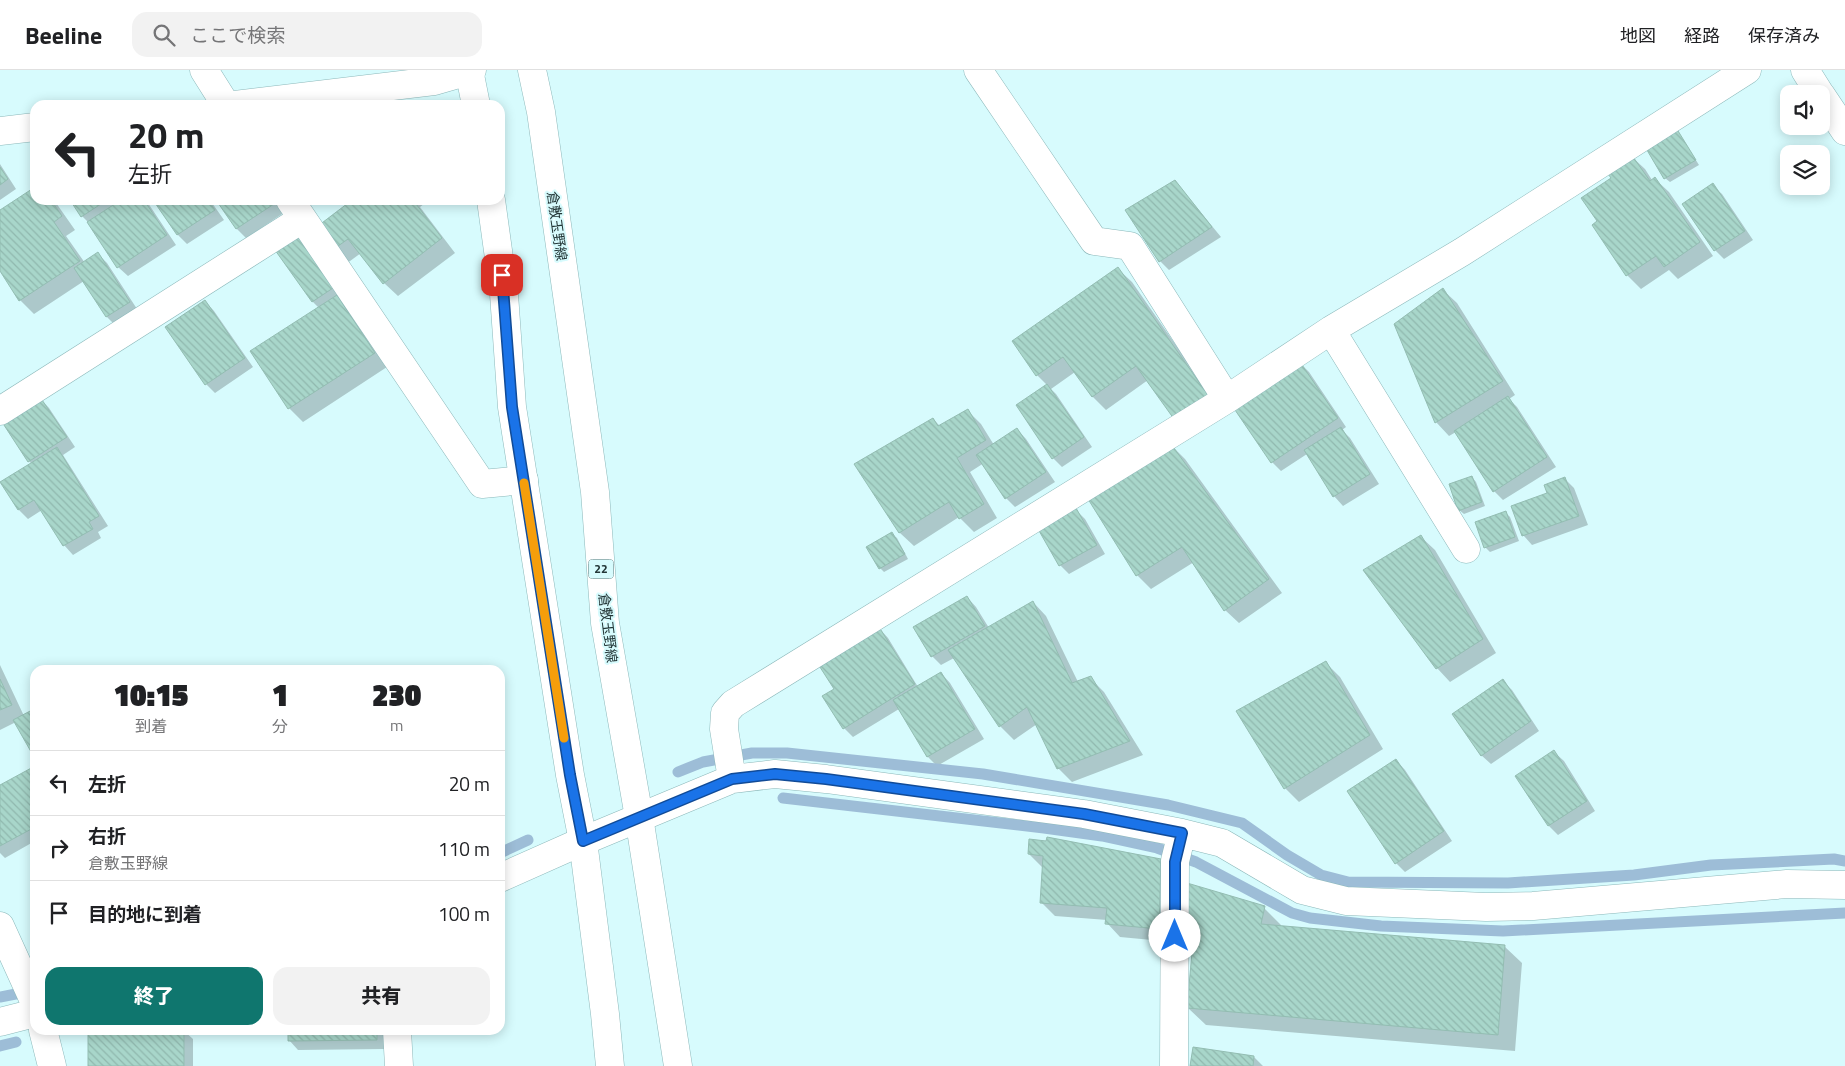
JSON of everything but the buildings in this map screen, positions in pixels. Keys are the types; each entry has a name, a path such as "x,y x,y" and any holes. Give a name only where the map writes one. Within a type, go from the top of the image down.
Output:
{"street":[{"path":"204,70 223,100"},
{"path":"276,100 434,81 470,70 475,100"},
{"name":"倉敷玉野線","path":"532,70 541,112 595,492 605,623 639,817 678,1066"},
{"path":"978,70 1094,242 1130,246 1227,399"},
{"path":"730,763 724,729 725,713 733,704 1227,399 1330,330 1462,252 1747,70"},
{"path":"1805,70 1815,85"},
{"path":"1830,108 1845,131"},
{"path":"0,131 30,128"},
{"path":"492,205 504,294 512,407 570,775 583,841 610,1066"},
{"path":"0,411 296,209 482,484 524,480"},
{"path":"1330,330 1466,549"},
{"path":"505,876 639,817 730,763 775,774 826,779 1084,814 1179,847 1222,844 1302,890 1346,901 1486,907 1787,884 1845,885"},
{"path":"1174,1066 1179,847"},
{"path":"0,926 30,996"},
{"path":"0,1022 30,999"},
{"path":"44,1035 52,1066"},
{"path":"396,1035 399,1066"}],"waterway":[{"path":"678,772 703,762 752,753 787,753 983,774 1168,805 1242,823 1287,855 1321,875 1348,882 1508,883 1634,875 1711,865 1834,859 1845,861"},
{"path":"783,798 1102,836 1157,848 1196,862 1292,913 1310,918 1381,926 1503,931 1845,913"},
{"path":"505,851 528,840"},
{"path":"0,997 30,991"},
{"path":"0,1046 16,1042"}],"slow traffic":[{"path":"524,483 564,738"}],"route":[{"path":"502,275 512,407 570,775 583,841 732,779 775,774 826,779 1084,814 1182,833 1175,862 1175,936"}]}
